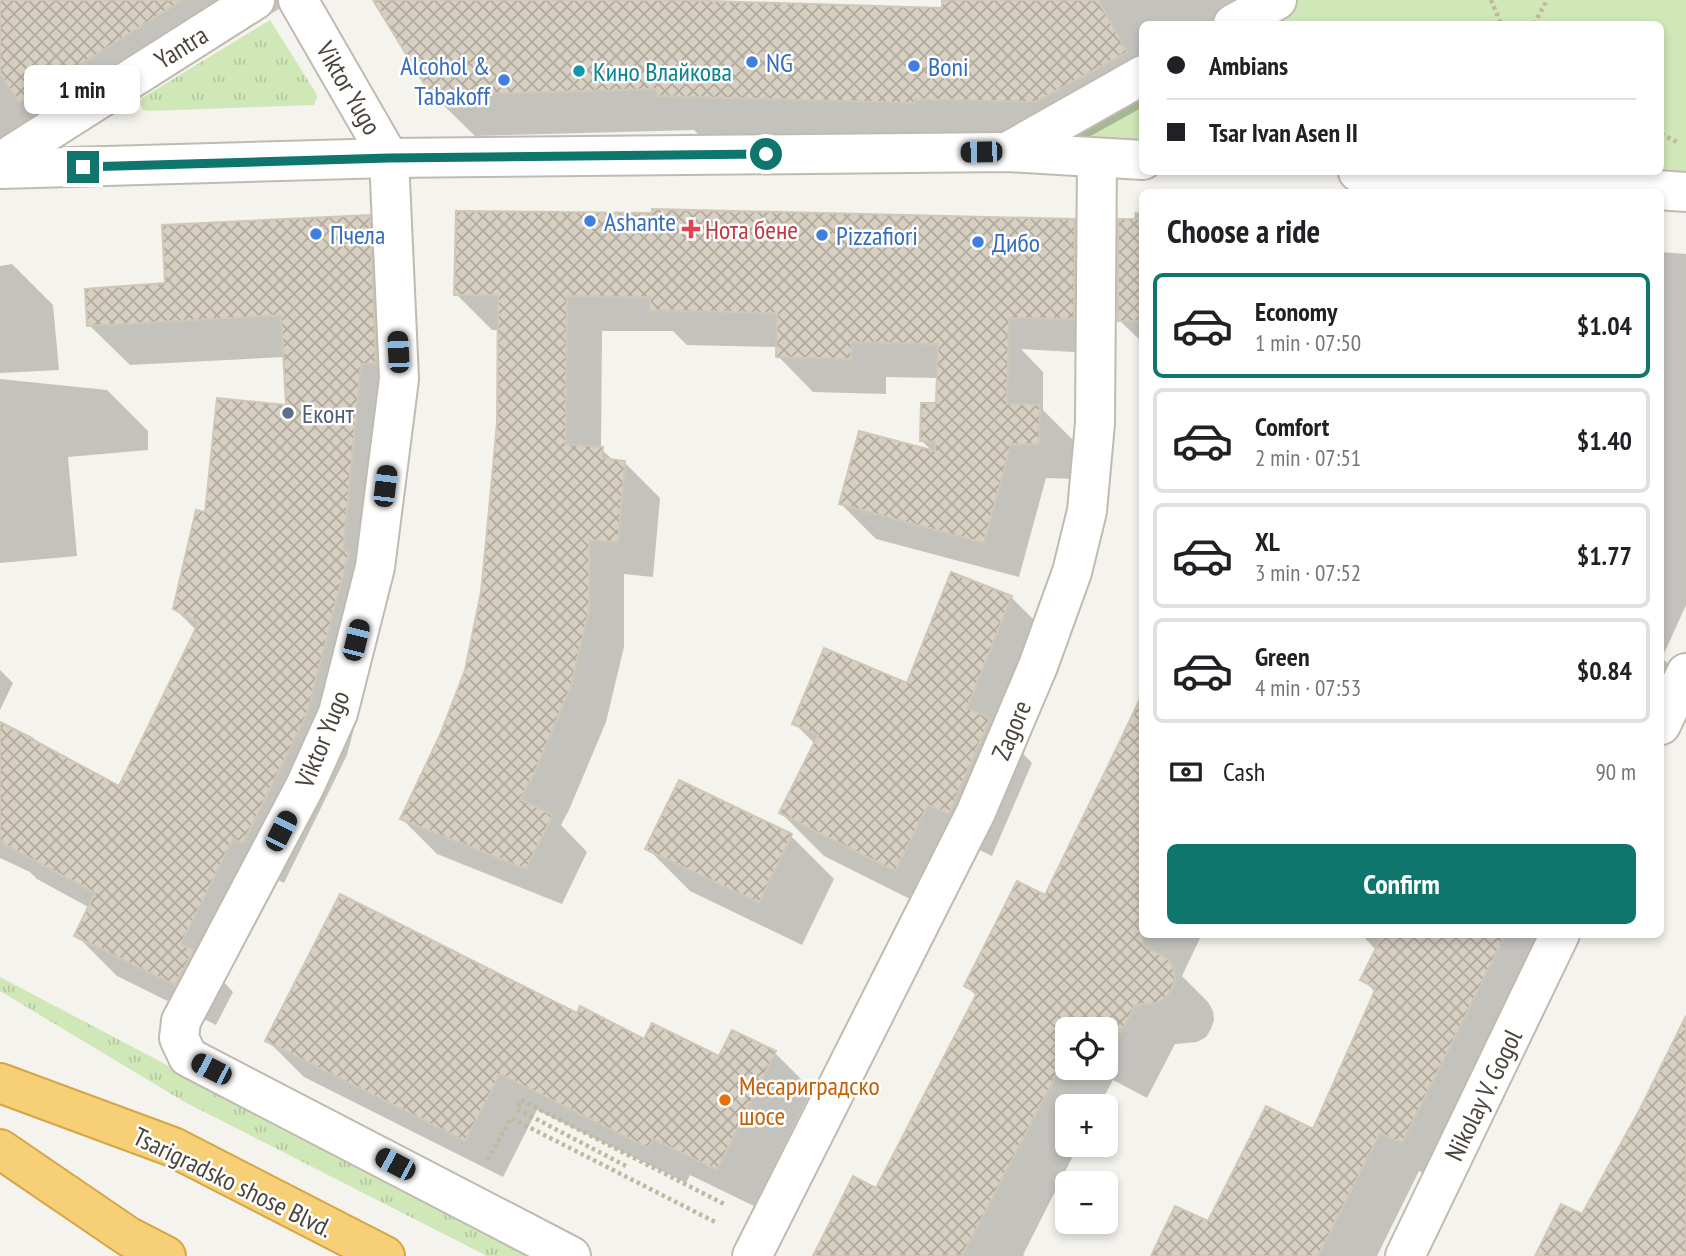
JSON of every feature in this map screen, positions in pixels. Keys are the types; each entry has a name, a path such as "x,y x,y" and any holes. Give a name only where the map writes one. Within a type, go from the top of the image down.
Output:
{"highway":[{"name":"Tsarigradsko shose Blvd.","path":"0,1083 173,1147 385,1256"},
{"path":"0,1150 129,1237 166,1256"}],"street":[{"name":"Yantra","path":"0,162 255,0"},
{"name":"Viktor Yugo","path":"298,0 389,158 399,379 374,567 338,713 305,786 181,1021 179,1038 188,1057 571,1256"},
{"path":"1238,21 1277,0"},
{"path":"1007,152 1139,77"},
{"path":"0,169 389,158 1007,152 1139,160"},
{"name":"Zagore","path":"760,1241 976,812 1038,666 1072,572 1087,511 1095,424 1097,158"},
{"path":"1420,175 1644,189"},
{"path":"1664,190 1686,192"},
{"path":"1664,719 1686,673"},
{"name":"Nikolay V. Gogol","path":"1405,1256 1558,938"}],"path":[{"path":"1491,0 1500,21"},
{"path":"1536,21 1547,0"},
{"path":"626,1166 517,1109 521,1100 630,1157 760,1241"},
{"path":"483,1170 511,1118 727,1228"}],"green space":[{"path":"1277,0 1686,0 1686,192 1664,174 1664,21 1238,21"},
{"path":"270,20 316,93 314,105 143,110 140,104 142,98"},
{"path":"1139,77 1139,160 1007,152"},
{"path":"0,977 532,1256 487,1256 183,1101 0,991"}],"building":[{"path":"0,0 183,0 19,103 0,73"},
{"path":"373,0 677,0 942,8 942,0 1098,0 1127,52 1036,102 914,99 914,103 657,96 657,89 431,95"},
{"path":"652,209 1075,219 1074,319 1009,318 1007,404 1040,405 1039,444 1011,444 984,543 839,504 859,431 935,451 935,442 920,441 921,403 936,403 938,344 852,342 851,359 776,357 777,313 650,310 650,297 567,296 566,444 603,447 602,458 625,461 618,542 589,540 589,610 571,686 534,774 520,799 553,815 526,869 400,819 440,735 465,670 481,592 497,423 498,295 454,295 456,211 652,213"},
{"path":"370,215 376,364 361,364 343,550 349,552 307,714 243,843 233,839 181,944 194,950 175,985 74,936 95,893 0,842 0,722 119,786 199,622 173,609 196,510 205,512 217,398 286,405 281,315 87,326 85,289 165,283 162,225"},
{"path":"1118,219 1139,219 1139,321 1118,321"},
{"path":"951,572 1012,596 967,708 990,718 949,814 928,805 895,871 779,813 818,735 792,724 824,648 907,683"},
{"path":"1139,702 1139,938 1143,938 1143,945 1169,960 1175,979 1172,989 1157,1003 1135,1005 1118,1038 1118,1017 1055,1017 1055,1077 962,1256 813,1256 853,1176 876,1188 977,993 964,986 1017,881 1045,895"},
{"path":"679,780 792,834 759,903 645,849"},
{"path":"340,894 577,1013 580,1006 644,1039 652,1023 719,1056 732,1030 776,1051 717,1170 653,1139 648,1148 500,1074 465,1141 265,1041"},
{"path":"1381,938 1504,938 1402,1143 1380,1133 1318,1256 1151,1256 1175,1206 1208,1221 1266,1106 1313,1129 1376,988 1360,980"},
{"path":"1686,1016 1686,1256 1535,1256 1561,1204 1582,1214 1640,1109"}],"place":[{"name":"NG","path":"752,62"},
{"name":"Boni","path":"914,66"},
{"name":"Кино Влайкова","path":"579,71"},
{"name":"Alcohol & Tabakoff","path":"504,80"},
{"name":"Ashante","path":"590,221"},
{"name":"Нота бене","path":"691,229"},
{"name":"Пчела","path":"316,234"},
{"name":"Pizzafiori","path":"822,235"},
{"name":"Дибо","path":"978,242"},
{"name":"Еконт","path":"288,413"},
{"name":"Месариградско шосе","path":"725,1100"}],"route":[{"path":"83,167 389,158 766,154"}]}
